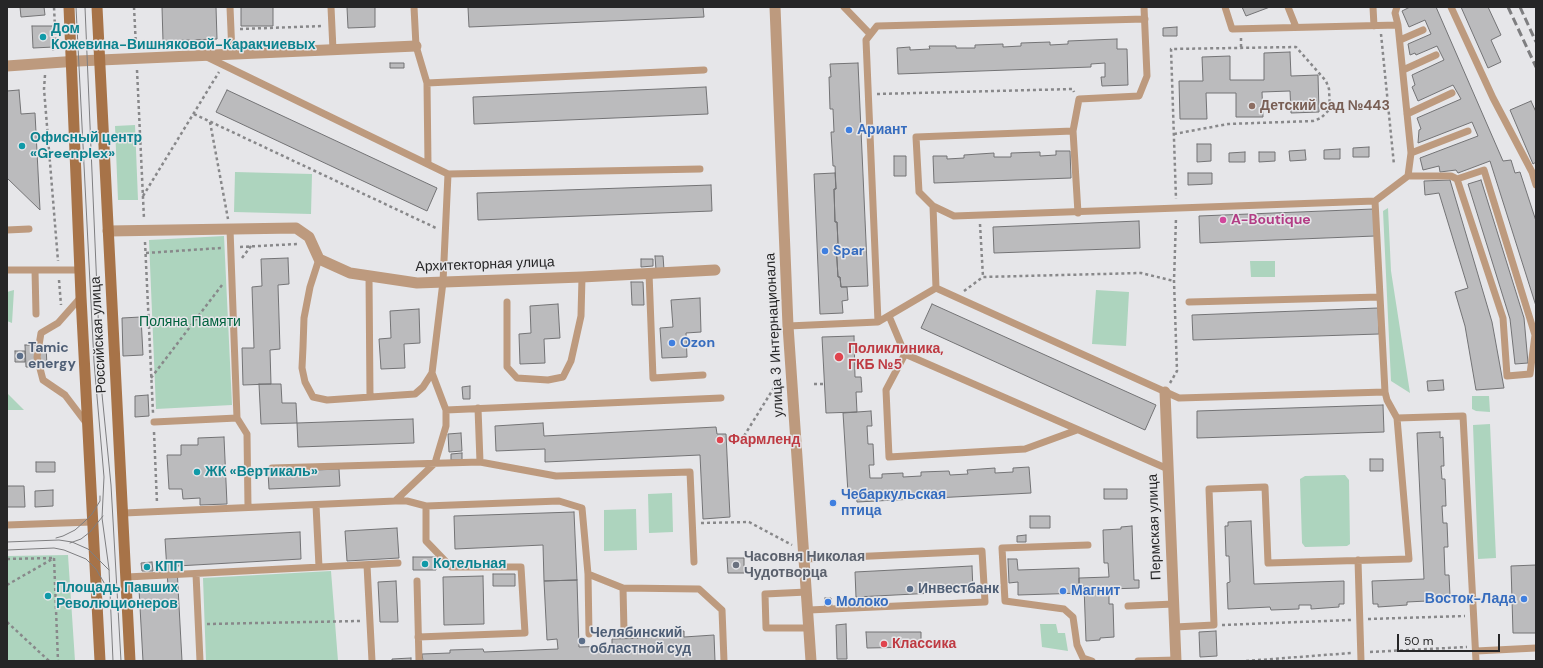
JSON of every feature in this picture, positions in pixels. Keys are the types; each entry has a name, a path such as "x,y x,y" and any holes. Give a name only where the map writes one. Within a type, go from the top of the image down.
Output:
{"main road":[{"name":"Российская улица","path":"69,7 79,270 100,661"},
{"name":"Российская улица","path":"97,7 124,513 130,661"}],"street":[{"name":"улица 3 Интернационала","path":"775,7 788,326 812,659"},
{"path":"7,66 100,60 416,46"},
{"path":"108,231 296,228 309,237 319,259"},
{"name":"Архитекторная улица","path":"319,259 350,273 417,283 715,270"},
{"name":"Пермская улица","path":"1164,392 1176,660"}],"lane":[{"path":"230,7 232,54"},
{"path":"331,7 333,50"},
{"path":"414,7 416,46 427,83 428,164"},
{"path":"844,7 870,34"},
{"path":"1078,213 1073,131 1079,99 1139,96 1147,76 1144,7"},
{"path":"1224,7 1232,29 1398,25"},
{"path":"1288,7 1296,28"},
{"path":"1373,7 1377,26"},
{"path":"1397,7 1395,13 1400,40 1411,154 1408,176"},
{"path":"1451,7 1493,98 1532,172 1536,185"},
{"path":"878,322 866,40 877,26 1145,19"},
{"path":"1400,40 1423,30"},
{"path":"1402,70 1436,55"},
{"path":"204,56 448,174 700,169"},
{"path":"427,83 704,70"},
{"path":"1407,114 1452,93"},
{"path":"1073,131 916,137 919,192 933,206 954,216 1078,213 1375,201 1408,176 1451,176 1457,179 1484,170 1535,335 1530,374 1507,376 1503,318 1457,179"},
{"path":"1411,154 1468,131"},
{"path":"319,259 310,287 304,318 302,368 305,382 313,397 327,400 415,394 423,387 432,373 443,282 448,174"},
{"path":"1175,627 1214,625 1209,489 1265,487 1268,563 1409,559 1397,418 1387,400 1385,392 1375,201"},
{"path":"933,206 936,288"},
{"path":"7,230 29,229"},
{"path":"230,229 237,418 247,434 248,508"},
{"path":"7,270 79,270"},
{"path":"35,270 36,314"},
{"path":"649,273 653,378 703,375"},
{"path":"369,276 370,397"},
{"path":"507,302 507,367 516,378 548,380 563,377 571,361 581,316 582,277"},
{"path":"788,326 878,322 936,288"},
{"path":"936,288 1179,398 1385,392"},
{"path":"81,297 58,323 41,333 37,357 44,380 65,395 87,424"},
{"path":"1189,302 1380,297"},
{"path":"889,316 904,354 1168,469"},
{"path":"904,354 886,390 889,457 1025,449 1077,430"},
{"path":"395,501 435,463 446,426 446,410 432,373"},
{"path":"446,410 722,398"},
{"path":"478,408 480,462"},
{"path":"1397,418 1463,416 1476,661"},
{"path":"154,422 237,418"},
{"path":"272,468 480,462 556,476 690,472 694,562"},
{"path":"124,513 395,501 406,501 426,506 559,501 582,508 588,574 589,634"},
{"path":"316,504 319,568"},
{"path":"418,637 525,634 521,567 451,568 426,541 426,506"},
{"path":"7,525 92,522"},
{"path":"1088,545 1002,548 1005,602 1064,609 1073,618 1077,645 1083,658 1092,661"},
{"path":"805,555 982,551 985,602 809,610"},
{"path":"1358,560 1360,661"},
{"path":"127,577 398,563"},
{"path":"366,565 372,661"},
{"path":"196,574 200,661"},
{"path":"588,574 623,588 699,589 722,610 724,661"},
{"path":"417,581 419,661"},
{"path":"623,588 624,631"},
{"path":"808,592 765,594 766,628 810,628"},
{"path":"1128,606 1174,604"},
{"path":"1476,651 1536,648"},
{"path":"1138,661 1176,660"}],"path":[{"path":"134,7 157,511"},
{"path":"231,29 332,26"},
{"path":"1377,26 1394,165"},
{"path":"1174,134 1228,124 1313,121 1321,118 1330,109 1329,89 1326,81 1296,47 1170,49 1176,208 1174,281 1177,371"},
{"path":"143,196 223,65"},
{"path":"868,94 1072,89 1079,99"},
{"path":"194,114 445,232"},
{"path":"210,121 230,229"},
{"path":"980,216 983,277"},
{"path":"151,378 251,246"},
{"path":"955,297 983,277 1141,273 1174,281"},
{"path":"744,436 791,360"},
{"path":"814,384 824,384"},
{"path":"692,523 749,522 805,555"},
{"path":"7,559 54,558"},
{"path":"7,585 54,558"},
{"path":"54,558 58,661"},
{"path":"1214,625 1474,616"},
{"path":"198,624 370,621"},
{"path":"7,622 49,661"}],"green space":[{"path":"135,125 138,200 118,200 115,126"},
{"path":"235,172 312,174 311,214 234,212"},
{"path":"1388,208 1391,271 1410,393 1391,381 1383,211"},
{"name":"Поляна Памяти","path":"224,236 232,405 156,409 149,240"},
{"path":"1250,261 1275,261 1275,277 1251,277"},
{"path":"14,290 12,323 7,321 7,292"},
{"path":"1096,290 1129,292 1126,346 1092,344"},
{"path":"7,393 24,410 7,410"},
{"path":"1472,396 1489,396 1490,412 1476,411 1472,409"},
{"path":"1490,424 1496,558 1478,559 1473,425"},
{"path":"1345,475 1349,480 1350,544 1347,546 1305,547 1302,543 1300,479 1305,476"},
{"path":"672,493 673,532 649,533 648,494"},
{"path":"636,509 637,550 604,551 604,510"},
{"name":"Площадь Павших Революционеров","path":"68,555 75,661 7,661 7,556"},
{"path":"331,571 338,661 206,661 203,578"},
{"path":"1040,624 1056,624 1058,633 1065,633 1068,651 1042,647"}],"building":[{"path":"20,7 44,7 45,15 21,17"},
{"path":"162,7 216,7 217,39 163,41"},
{"path":"241,7 273,7 273,26 241,26"},
{"path":"347,7 375,7 375,27 348,28"},
{"path":"468,7 703,7 704,17 469,27"},
{"path":"1242,7 1270,7 1246,16"},
{"path":"1410,7 1436,7 1503,161 1511,160 1515,173 1520,172 1536,221 1536,306 1490,161 1458,173 1456,170 1440,172 1439,166 1423,170 1420,158 1478,136 1472,122 1418,143 1419,130 1421,129 1417,118 1461,99 1453,85 1418,101 1412,87 1415,85 1412,75 1444,60 1437,46 1416,55 1415,53 1410,55 1408,44 1431,34 1425,20 1409,27 1402,11"},
{"path":"1461,7 1488,7 1501,35 1491,40 1501,62 1488,68"},
{"name":"Дом Кожевина-Вишняковой-Каракчиевых","path":"32,26 53,26 54,47 33,48"},
{"path":"1177,27 1177,36 1163,36 1163,28"},
{"path":"1117,39 1117,49 1127,49 1128,85 1102,86 1101,77 1105,77 1105,63 1091,64 1091,67 898,74 897,48 910,47 910,50 930,49 929,46 956,46 956,48 975,48 975,45 1003,44 1003,47 1021,46 1021,43 1050,42 1050,45 1068,44 1068,41"},
{"path":"1290,52 1291,76 1318,75 1319,112 1291,113 1290,91 1262,92 1263,117 1236,117 1236,93 1206,93 1207,119 1180,119 1179,81 1203,81 1202,57 1230,56 1230,80 1264,80 1264,53"},
{"path":"390,63 404,63 404,68 390,68"},
{"path":"858,63 868,286 841,287 840,277 838,277 836,244 838,244 837,222 835,222 835,166 833,166 831,132 834,132 833,109 830,109 829,77 831,77 830,64"},
{"path":"706,87 708,114 474,124 473,97"},
{"name":"Офисный центр «Greenplex»","path":"19,90 21,114 35,113 40,210 7,178 7,91"},
{"path":"227,90 437,188 427,211 216,112"},
{"path":"1531,101 1536,112 1536,162 1533,164 1510,110"},
{"path":"1197,144 1211,144 1211,161 1197,162"},
{"path":"1369,147 1369,157 1353,157 1353,148"},
{"path":"1340,149 1340,159 1324,159 1324,150"},
{"path":"1305,150 1306,160 1290,161 1289,151"},
{"path":"1056,151 1070,151 1071,178 934,183 933,156 947,156 947,159 964,158 964,155 994,153 994,157 1011,157 1011,153 1040,152 1040,156 1056,155"},
{"path":"1245,152 1245,162 1229,162 1229,153"},
{"path":"1259,152 1275,152 1275,161 1259,162"},
{"path":"894,156 906,156 906,176 894,176"},
{"path":"835,173 836,189 834,189 835,222 837,222 838,244 836,244 838,277 840,277 841,287 847,287 848,300 842,301 843,313 820,314 814,174"},
{"path":"1188,173 1212,173 1212,184 1188,185"},
{"path":"1450,180 1492,322 1504,388 1476,390 1465,326 1455,292 1468,288 1439,193 1425,195 1424,181"},
{"path":"1481,180 1524,318 1528,363 1515,364 1510,319 1468,184"},
{"path":"711,185 712,211 478,220 477,193"},
{"path":"1374,209 1375,236 1200,243 1199,216"},
{"path":"1139,221 1140,248 994,253 993,227"},
{"path":"655,256 663,256 664,270 656,270"},
{"path":"288,258 289,284 278,285 280,349 270,350 271,384 243,385 242,348 254,348 252,287 262,286 261,259"},
{"path":"641,259 653,259 653,266 641,267"},
{"path":"631,282 643,282 644,305 632,305"},
{"path":"700,298 701,332 686,333 687,357 662,358 660,328 673,327 671,300"},
{"path":"558,304 560,338 544,339 545,363 520,364 519,334 531,333 530,306"},
{"path":"932,304 1156,405 1145,430 921,328"},
{"path":"1378,308 1379,334 1193,340 1192,315"},
{"path":"419,309 420,343 404,344 405,368 381,369 379,339 391,338 390,311"},
{"path":"141,317 143,355 123,356 122,318"},
{"name":"Поликлиника, ГКБ №5","path":"854,336 855,377 861,377 862,392 856,392 857,412 826,413 822,337"},
{"path":"25,345 46,345 47,367 26,367"},
{"name":"Tamic energy","path":"15,351 25,351 25,362 15,362"},
{"path":"1443,380 1444,390 1428,391 1427,381"},
{"path":"259,384 281,384 282,403 296,403 297,423 261,424"},
{"path":"470,386 470,399 463,399 462,387"},
{"path":"148,395 149,416 135,417 135,396"},
{"path":"1383,405 1384,432 1197,438 1197,411"},
{"path":"871,411 872,426 867,426 868,444 873,444 874,465 869,465 870,478 882,478 882,474 903,473 903,477 921,476 921,472 949,471 950,475 968,474 967,470 995,468 995,473 1013,472 1013,468 1029,467 1031,493 857,502 856,493 848,493 843,413"},
{"path":"413,419 414,443 298,447 297,423"},
{"path":"543,423 544,436 716,427 717,434 726,434 730,517 703,519 700,455 545,462 545,449 496,451 495,426"},
{"path":"1440,432 1440,438 1443,437 1444,466 1441,466 1442,479 1445,479 1446,506 1442,506 1443,523 1447,523 1448,547 1444,547 1445,575 1449,575 1450,596 1446,596 1447,600 1407,602 1407,605 1378,607 1378,604 1373,604 1372,581 1424,579 1417,433"},
{"path":"461,433 462,451 449,452 448,434"},
{"name":"ЖК «Вертикаль»","path":"224,437 227,504 200,505 200,498 183,499 182,489 169,489 167,455 181,455 181,445 198,445 198,438"},
{"path":"462,453 462,460 451,460 451,454"},
{"path":"1370,459 1383,459 1383,471 1370,471"},
{"path":"36,462 55,462 55,472 36,472"},
{"path":"339,469 340,486 269,489 268,472"},
{"path":"7,486 24,486 25,507 7,507"},
{"path":"1104,489 1127,489 1127,499 1104,499"},
{"path":"53,490 53,506 35,507 35,491"},
{"path":"574,512 577,580 544,581 543,545 455,549 454,516"},
{"path":"1030,516 1050,516 1050,528 1030,528"},
{"path":"1251,521 1254,584 1344,581 1344,604 1339,604 1339,607 1311,609 1311,605 1299,605 1299,609 1271,610 1270,607 1228,609 1227,583 1230,582 1229,556 1226,556 1225,526 1228,526 1228,522"},
{"path":"1132,526 1134,580 1139,580 1139,588 1109,589 1109,604 1113,604 1114,637 1086,641 1084,586 1079,587 1079,578 1109,577 1108,563 1104,563 1103,530 1121,529 1121,527"},
{"path":"397,528 399,558 347,561 345,531"},
{"path":"300,532 301,559 177,566 178,587 168,587 165,539"},
{"path":"1026,535 1026,542 1017,542 1017,536"},
{"name":"Котельная","path":"413,557 436,557 436,570 413,570"},
{"name":"Часовня Николая Чудотворца","path":"727,558 744,558 744,573 728,573"},
{"path":"1008,559 1017,559 1018,570 1079,568 1079,587 1084,587 1084,593 1018,595 1018,582 1009,583"},
{"name":"КПП","path":"152,562 153,571 142,571 141,563"},
{"name":"Восток-Лада","path":"1536,565 1536,633 1513,633 1511,566"},
{"path":"972,566 973,591 856,597 855,572"},
{"path":"493,574 515,574 515,586 493,586"},
{"path":"483,576 484,624 444,625 443,577"},
{"path":"577,580 579,647 612,646 612,639 650,638 650,632 684,631 684,637 714,635 715,661 423,661 422,654 450,653 450,650 483,649 484,652 558,649 557,639 547,640 544,581"},
{"path":"396,581 398,622 380,622 378,582"},
{"path":"178,587 182,661 143,661 139,589"},
{"name":"Молоко","path":"825,598 831,598 832,607 825,607"},
{"path":"846,624 847,659 837,659 836,625"},
{"path":"1216,631 1217,656 1200,657 1199,632"},
{"path":"866,632 921,632 921,647 867,648"},
{"path":"411,658 411,661 392,661 392,659"}],"tram line":[{"path":"76,7 94,362 104,477 102,518 109,569 113,661"},
{"path":"85,7 101,384 111,485 121,661"},
{"path":"56,538 75,530 84,522 92,514 100,501 100,496"},
{"path":"70,543 81,539 90,532 103,516"},
{"path":"7,542 59,540 72,542 88,549 109,570"},
{"path":"7,550 54,548 64,550 86,559 96,569 106,586 107,591"}],"railway":[{"path":"1508,7 1536,67"},
{"path":"1520,7 1536,42"}],"place":[{"name":"Дом Кожевина-Вишняковой-Каракчиевых","path":"43,37"},
{"name":"Детский сад №443","path":"1252,106"},
{"name":"Ариант","path":"849,130"},
{"name":"Офисный центр «Greenplex»","path":"22,146"},
{"name":"A-Boutique","path":"1223,220"},
{"name":"Spar","path":"825,251"},
{"name":"Ozon","path":"672,343"},
{"name":"Tamic energy","path":"20,356"},
{"name":"Поликлиника, ГКБ №5","path":"839,357"},
{"name":"Фармленд","path":"720,440"},
{"name":"ЖК «Вертикаль»","path":"197,472"},
{"name":"Чебаркульская птица","path":"833,503"},
{"name":"Котельная","path":"425,564"},
{"name":"Часовня Николая Чудотворца","path":"736,565"},
{"name":"КПП","path":"147,567"},
{"name":"Инвестбанк","path":"910,589"},
{"name":"Магнит","path":"1063,591"},
{"name":"Площадь Павших Революционеров","path":"48,596"},
{"name":"Восток-Лада","path":"1524,599"},
{"name":"Молоко","path":"828,602"},
{"name":"Челябинский областной суд","path":"582,641"},
{"name":"Классика","path":"884,644"}]}
